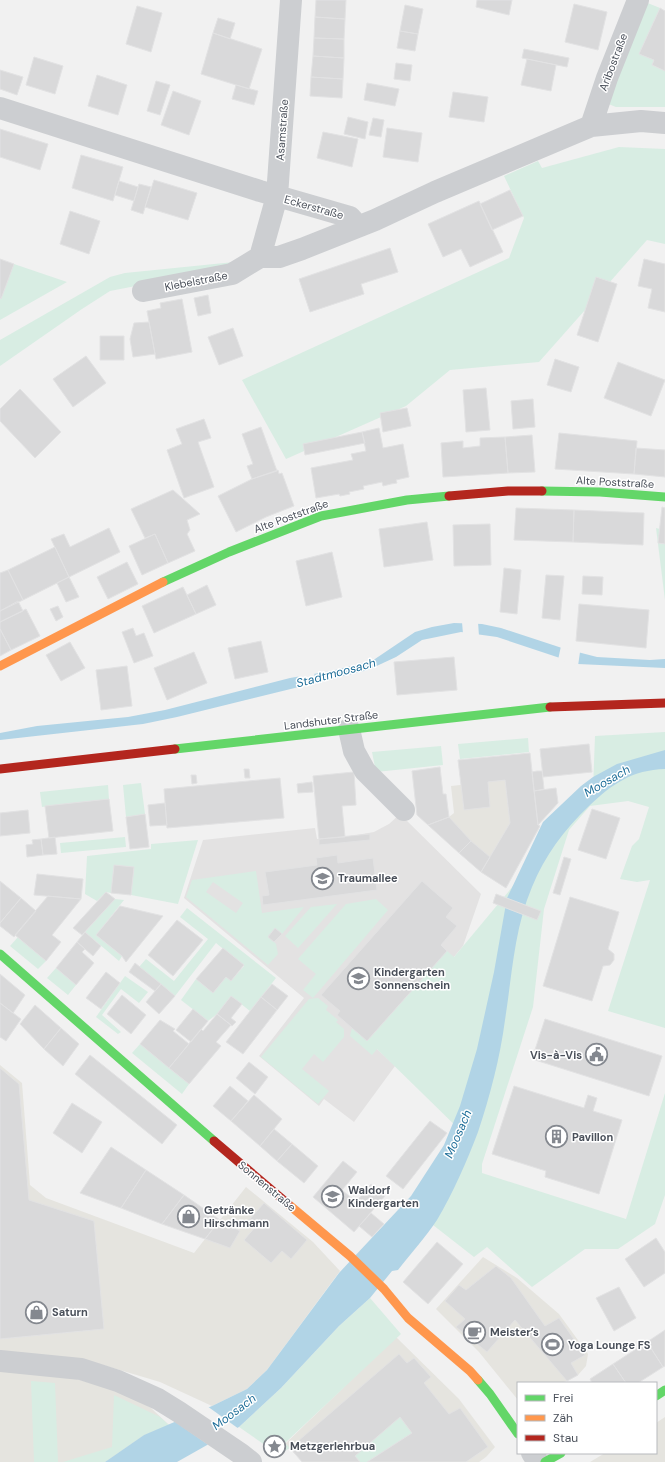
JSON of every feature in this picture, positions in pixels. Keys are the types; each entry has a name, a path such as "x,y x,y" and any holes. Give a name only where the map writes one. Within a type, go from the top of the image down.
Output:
{"street":[{"name":"Asamstraße","path":"260,257 277,196 291,0"},
{"name":"Aribostraße","path":"591,126 606,78 638,0"},
{"name":"Eckerstraße","path":"0,108 277,196 350,217 358,226"},
{"path":"260,257 279,258 358,226 591,126 641,121 665,123"},
{"name":"Klebelstraße","path":"143,291 232,274 260,257"},
{"name":"Alte Poststraße","path":"0,666 152,587 229,552 321,516 407,500 508,491 600,492 665,497"},
{"name":"Landshuter Straße","path":"0,769 564,706 665,703"},
{"path":"349,729 354,751 365,771 404,810"},
{"name":"Sonnenstraße","path":"0,954 208,1136 350,1256 384,1289 408,1318 470,1371 490,1394 517,1433"},
{"path":"0,1361 73,1368 93,1372 132,1387 158,1399 179,1412 251,1462"},
{"path":"546,1462 559,1454"}],"shaded area":[{"path":"533,777 538,824 540,826 506,888 481,872 428,825 449,817 454,813 451,786"},
{"name":"Kindergarten Sonnenschein","path":"400,814 481,894 463,946 377,1049 395,1066 354,1122 324,1099 319,1106 259,1056 304,998 184,898 203,840 315,828 317,839 345,837 374,832 389,824"},
{"path":"0,1065 22,1083 30,1185 46,1198 194,1253 246,1187 313,1242 340,1271 267,1370 247,1389 212,1406 160,1382 103,1365 0,1352"},
{"path":"483,1257 517,1278 559,1314 588,1354 586,1366 578,1375 564,1382 517,1382 517,1399 479,1352 436,1309"},
{"path":"396,1337 459,1399 495,1447 479,1462 303,1462 285,1444"},
{"path":"0,1368 66,1376 119,1391 151,1408 169,1425 144,1435 105,1462 0,1462"},
{"path":"665,1417 665,1462 590,1462 603,1454 657,1454 657,1422"}],"green space":[{"path":"645,2 660,8 639,54 654,60 652,65 665,71 665,107 616,107 606,103"},
{"path":"619,147 665,149 665,244 647,240 539,362 450,370 406,406 286,459 242,380 509,258 524,218 504,176 538,161 542,168"},
{"path":"234,262 213,271 110,291 0,366 0,340 110,277 125,273"},
{"path":"14,264 67,282 0,320 0,298"},
{"path":"656,528 660,529 658,543 665,544 665,600"},
{"path":"665,732 665,1028 608,1011 650,880 637,882 620,879 632,846 639,839 649,807 628,801 590,806 569,830 544,909 533,1007 482,1164 482,1173 626,1219 665,1093 665,1195 655,1224 618,1249 585,1249 532,1287 487,1247 474,1257 424,1218 467,1137 377,1049 372,1055 350,1036 352,1028 367,1041 447,951 454,957 593,790 595,736"},
{"path":"528,738 529,752 460,759 458,744"},
{"path":"441,746 443,765 376,772 372,752"},
{"path":"141,783 145,814 126,817 123,785"},
{"path":"108,785 109,799 42,807 40,792"},
{"path":"125,837 126,847 61,853 60,843"},
{"path":"198,840 178,904 131,895 134,867 114,865 111,893 106,892 97,901 85,894 87,856 151,849 151,844"},
{"path":"256,871 262,913 304,907 282,934 275,928 268,936 276,944 278,954 268,965 186,897 192,880","holes":["213,882 243,903 236,913 206,892"]},
{"path":"115,899 124,900 96,935 122,956 119,961 85,932"},
{"path":"376,899 388,910 313,998 303,990 316,974 298,959 346,904"},
{"path":"337,904 298,948 285,936 311,907"},
{"path":"187,908 276,978 250,1011 231,996 217,1014 208,1021 181,1000 196,979 213,993 226,977 231,981 244,966 216,943 175,996 139,967 146,959 174,981 208,939 180,917"},
{"path":"18,937 46,961 38,969 10,946"},
{"path":"56,968 76,985 68,995 47,978"},
{"path":"125,976 148,992 139,1003 121,989 102,1015 121,1032 118,1034 96,1017"},
{"path":"318,998 328,1006 326,1010 338,1020 336,1022 344,1029 344,1037 323,1062 314,1054 302,1069 329,1091 318,1104 261,1057 309,999"},
{"path":"140,1044 189,1084 182,1094 132,1053"},
{"path":"370,1298 401,1334 285,1443 290,1448 283,1452 275,1452 239,1427 281,1388 339,1326"},
{"path":"31,1381 55,1383 58,1462 34,1462"},
{"path":"114,1395 160,1417 169,1425 144,1435 105,1462 63,1462 112,1447"},
{"path":"400,1417 412,1433 367,1462 360,1462 355,1456"}],"water":[{"name":"Stadtmoosach","path":"454,623 482,624 501,628 562,648 597,657 650,660 665,659 665,668 578,664 497,637 461,632 422,640 396,657 368,670 177,717 143,724 0,740 0,733 37,726 128,717 165,710 290,678 331,671 372,661 415,632"},
{"name":"Moosach","path":"665,750 665,769 642,772 633,775 606,791 580,815 563,834 537,875 526,903 517,936 500,1048 494,1077 478,1132 443,1210 423,1239 398,1270 392,1271 370,1298 339,1326 281,1388 239,1427 177,1462 105,1462 144,1435 212,1406 247,1389 267,1370 339,1273 411,1196 444,1145 460,1106 477,1049 494,972 507,898 543,822 581,786 593,777 617,764"}],"pier":[{"path":"462,622 478,622 479,636 463,634"},
{"path":"561,646 580,652 578,666 558,660"},
{"path":"314,672 316,685 301,688 298,675"},
{"path":"207,1406 239,1429 210,1446 174,1421"}],"building":[{"path":"316,0 346,0 345,19 315,17"},
{"path":"477,0 512,0 509,15 476,7"},
{"path":"574,4 607,12 598,50 565,42"},
{"path":"405,5 423,9 418,34 400,31"},
{"path":"137,6 162,13 151,52 126,44"},
{"path":"660,8 665,11 665,71 652,65 654,60 639,54"},
{"path":"315,17 345,19 344,39 314,38"},
{"path":"218,18 235,23 230,39 213,33"},
{"path":"400,31 418,34 415,51 397,48"},
{"path":"213,33 262,49 249,89 201,74"},
{"path":"314,38 344,39 344,58 313,56"},
{"path":"524,49 569,58 567,67 522,58"},
{"path":"313,56 344,58 343,79 311,77"},
{"path":"34,57 63,66 55,94 26,85"},
{"path":"527,59 556,65 551,91 521,85"},
{"path":"396,63 412,65 410,81 394,79"},
{"path":"0,70 23,77 17,95 0,89"},
{"path":"97,75 127,85 118,115 88,106"},
{"path":"311,77 343,79 342,98 310,96"},
{"path":"156,81 170,85 160,115 147,111"},
{"path":"367,83 399,89 395,106 364,100"},
{"path":"236,85 258,91 254,105 232,99"},
{"path":"173,91 201,101 189,135 161,125"},
{"path":"453,92 488,97 484,122 449,117"},
{"path":"348,117 368,122 365,139 344,134"},
{"path":"373,118 384,120 381,137 369,135"},
{"path":"387,128 422,133 418,162 383,157"},
{"path":"0,129 48,144 40,170 0,157"},
{"path":"323,132 358,139 352,167 317,158"},
{"path":"81,155 123,167 113,201 72,188"},
{"path":"154,180 197,193 188,220 145,207"},
{"path":"119,181 138,187 134,201 115,195"},
{"path":"139,184 151,187 143,214 131,210"},
{"path":"510,190 523,216 492,230 480,204"},
{"path":"479,201 503,252 470,267 461,249 443,257 428,224"},
{"path":"70,211 100,221 89,254 60,244"},
{"path":"390,248 398,272 361,284 364,294 310,312 299,279"},
{"path":"0,259 14,264 1,299 0,298"},
{"path":"644,259 665,264 665,312 648,308 652,289 638,286"},
{"path":"596,277 617,284 598,342 577,335"},
{"path":"208,295 211,313 198,316 194,298"},
{"path":"182,299 192,352 156,359 147,311 161,308 160,303"},
{"path":"149,322 155,354 133,357 130,339 134,323"},
{"path":"233,328 243,356 219,365 208,337"},
{"path":"100,336 124,336 124,360 100,360"},
{"path":"86,356 106,383 73,407 53,379"},
{"path":"555,359 579,367 571,392 547,385"},
{"path":"618,362 665,380 651,416 604,398"},
{"path":"486,388 490,430 466,432 463,390"},
{"path":"20,389 61,432 35,458 0,421 0,409"},
{"path":"533,399 535,427 513,429 511,401"},
{"path":"407,408 411,426 383,432 380,413"},
{"path":"204,419 211,438 198,442 214,487 184,498 167,450 182,444 176,429"},
{"path":"261,427 277,471 252,479 247,466 253,464 242,434"},
{"path":"379,428 383,448 403,444 409,477 396,480 397,483 383,486 382,482 363,486 364,489 349,492 350,494 340,496 339,494 316,498 311,468 353,460 351,454 366,451 362,432"},
{"path":"362,432 365,443 305,455 303,444"},
{"path":"559,433 637,441 634,474 555,469"},
{"path":"532,435 535,472 508,473 505,437"},
{"path":"505,437 508,473 443,477 441,443 463,441 463,448 480,446 480,438"},
{"path":"636,448 665,450 665,477 634,474"},
{"path":"278,470 279,474 282,473 294,506 266,517 236,532 218,496 252,479"},
{"path":"173,490 200,514 187,520 190,530 187,534 195,551 168,563 155,534 145,538 131,509"},
{"path":"662,507 665,508 665,544 658,543"},
{"path":"516,508 574,510 573,542 514,540"},
{"path":"574,510 644,513 643,545 573,542"},
{"path":"427,522 433,560 384,567 379,529"},
{"path":"490,524 491,565 454,566 453,525"},
{"path":"109,528 120,552 69,577 51,539 64,534 70,547"},
{"path":"155,534 168,563 142,575 129,546"},
{"path":"55,547 69,577 23,600 8,570"},
{"path":"332,552 342,597 306,606 296,561"},
{"path":"127,562 138,584 108,599 97,577"},
{"path":"504,568 521,570 517,614 500,612"},
{"path":"8,570 23,600 0,611 0,573"},
{"path":"546,575 564,576 560,620 542,618"},
{"path":"583,576 603,577 602,595 582,594"},
{"path":"69,577 79,597 66,602 57,583"},
{"path":"207,585 216,605 196,614 187,595"},
{"path":"183,587 196,614 154,633 142,606"},
{"path":"18,601 23,611 0,622 0,611"},
{"path":"579,604 649,610 646,648 576,641"},
{"path":"58,606 63,617 56,621 50,609"},
{"path":"26,609 40,636 11,650 0,629 0,622"},
{"path":"133,628 136,636 144,633 153,656 134,663 122,632"},
{"path":"0,629 11,650 0,656"},
{"path":"261,641 268,672 235,679 228,648"},
{"path":"70,642 85,668 61,681 46,655"},
{"path":"194,652 207,683 167,700 154,668"},
{"path":"454,657 457,690 397,695 394,662"},
{"path":"127,666 132,706 101,710 96,670"},
{"path":"589,744 592,772 543,777 540,749"},
{"path":"530,753 538,825 540,826 506,888 481,872 510,823 505,780 488,782 490,807 464,810 458,760"},
{"path":"440,767 443,794 446,794 449,817 428,825 417,815 412,771"},
{"path":"244,769 249,769 250,778 245,778"},
{"path":"542,771 544,789 534,791 532,772"},
{"path":"354,772 356,805 342,806 345,837 319,839 313,776"},
{"path":"191,775 196,775 197,783 192,784"},
{"path":"280,778 284,818 167,828 164,789"},
{"path":"312,782 313,792 298,793 297,784"},
{"path":"556,788 558,803 538,825 534,791"},
{"path":"109,799 113,831 49,838 45,806"},
{"path":"165,803 167,825 150,826 148,805"},
{"path":"592,809 620,818 606,859 578,850"},
{"path":"28,810 30,833 0,836 0,813"},
{"path":"145,814 149,847 130,849 126,817"},
{"path":"449,817 471,841 459,853 428,825"},
{"path":"370,834 370,840 319,845 319,839"},
{"path":"55,837 57,854 43,855 41,839"},
{"path":"41,839 43,855 27,857 26,845 33,844 32,840"},
{"path":"471,841 490,857 481,872 459,853"},
{"path":"337,855 338,863 373,858 377,890 263,905 262,896 269,895 265,872 317,865 316,858"},
{"path":"564,857 571,859 560,895 553,893"},
{"path":"114,865 134,867 131,895 111,893"},
{"path":"37,874 83,879 81,899 34,895"},
{"path":"0,881 21,898 0,923"},
{"path":"422,881 453,908 446,917 457,926 441,945 447,951 367,1041 337,1015 340,1011 321,995"},
{"path":"106,892 115,899 82,935 73,928"},
{"path":"496,894 541,911 537,920 493,903"},
{"path":"48,896 81,899 52,935 61,942 46,961 15,935"},
{"path":"570,897 619,912 608,949 614,954 614,960 610,965 603,966 592,1001 543,986"},
{"path":"21,898 36,911 14,937 0,926 0,923"},
{"path":"120,906 163,916 126,962 122,956 96,935"},
{"path":"177,920 203,940 173,976 148,955"},
{"path":"275,928 282,934 274,942 268,937"},
{"path":"85,932 101,946 93,956 77,942"},
{"path":"77,942 85,949 82,952 94,963 76,985 56,968"},
{"path":"223,948 244,965 231,981 226,977 213,993 196,979"},
{"path":"135,963 161,984 155,991 129,972"},
{"path":"106,972 120,983 101,1009 86,998"},
{"path":"0,974 25,995 13,1013 0,1003"},
{"path":"161,984 175,996 159,1014 146,1002"},
{"path":"272,984 288,996 277,1010 261,997"},
{"path":"122,995 146,1015 131,1034 107,1014"},
{"path":"231,996 242,1004 231,1018 236,1022 232,1026 217,1014"},
{"path":"261,997 277,1010 243,1054 226,1042"},
{"path":"0,1003 21,1019 6,1041 0,1037"},
{"path":"35,1005 61,1028 44,1049 20,1024"},
{"path":"193,1009 208,1021 191,1042 176,1030"},
{"path":"217,1014 231,1025 216,1042 221,1046 189,1084 169,1068 201,1029 203,1031"},
{"path":"545,1019 662,1056 649,1096 532,1059"},
{"path":"160,1020 175,1029 173,1031 189,1044 169,1068 140,1044"},
{"path":"61,1028 79,1044 63,1066 44,1049"},
{"path":"90,1055 177,1125 162,1144 75,1074"},
{"path":"249,1062 268,1077 255,1094 236,1078"},
{"path":"0,1068 19,1084 29,1200 94,1221 104,1329 0,1339"},
{"path":"230,1086 248,1101 231,1121 213,1106"},
{"name":"Pavillon","path":"514,1086 584,1108 588,1095 597,1098 593,1111 622,1120 599,1194 545,1177 546,1171 492,1154"},
{"path":"254,1095 282,1119 260,1146 231,1121"},
{"path":"72,1103 102,1122 82,1153 53,1133"},
{"path":"430,1121 447,1133 403,1189 386,1176"},
{"path":"274,1129 292,1144 277,1161 260,1146"},
{"path":"292,1144 318,1166 304,1183 277,1161"},
{"path":"111,1147 146,1170 121,1208 80,1193"},
{"name":"Waldorf Kindergarten","path":"343,1161 357,1172 342,1190 356,1202 371,1184 385,1196 354,1232 313,1197"},
{"path":"146,1170 184,1195 162,1224 121,1208"},
{"path":"184,1195 220,1220 205,1239 162,1224"},
{"path":"264,1203 307,1240 291,1259 282,1251 271,1263 244,1240 256,1226 249,1220"},
{"path":"371,1213 384,1224 372,1237 359,1226"},
{"path":"220,1220 240,1231 230,1248 205,1239"},
{"path":"656,1238 665,1252 665,1273 644,1287 625,1259"},
{"path":"437,1242 463,1264 428,1304 403,1282"},
{"path":"496,1266 511,1278 545,1326 559,1318 585,1355 571,1363 578,1375 567,1381 515,1320 487,1352 456,1327 465,1319 445,1301 459,1285 466,1290"},
{"path":"619,1287 636,1318 614,1331 596,1298"},
{"path":"665,1330 665,1366 663,1367 647,1342"},
{"path":"647,1342 663,1367 640,1382 625,1382 613,1364"},
{"path":"399,1354 407,1363 414,1358 431,1377 424,1383 449,1414 460,1408 488,1447 466,1462 367,1462 412,1433 400,1417 355,1456 360,1462 302,1462 290,1448"},
{"path":"613,1364 625,1382 592,1382 590,1379"}],"traffic: fast":[{"path":"542,491 600,492 665,497"},
{"path":"163,582 229,552 321,516 407,500 449,496"},
{"path":"175,749 550,707"},
{"path":"0,954 214,1141"},
{"path":"478,1380 490,1394 517,1433"},
{"path":"657,1395 665,1390"},
{"path":"545,1462 559,1454"}],"traffic: slow":[{"path":"0,666 163,582"},
{"path":"288,1204 350,1256 384,1289 408,1318 470,1371 478,1380"}],"traffic: jam":[{"path":"449,496 508,491 542,491"},
{"path":"550,707 665,703"},
{"path":"0,769 175,749"},
{"path":"214,1141 288,1204"}],"place":[{"name":"Traumallee","path":"323,878"},
{"name":"Kindergarten Sonnenschein","path":"358,978"},
{"name":"Vis-à-Vis","path":"597,1055"},
{"name":"Pavillon","path":"557,1137"},
{"name":"Waldorf Kindergarten","path":"332,1196"},
{"name":"Getränke Hirschmann","path":"188,1216"},
{"name":"Saturn","path":"36,1312"},
{"name":"Meister’s","path":"475,1332"},
{"name":"Yoga Lounge FS","path":"553,1345"},
{"name":"Metzgerlehrbua","path":"275,1446"}]}
